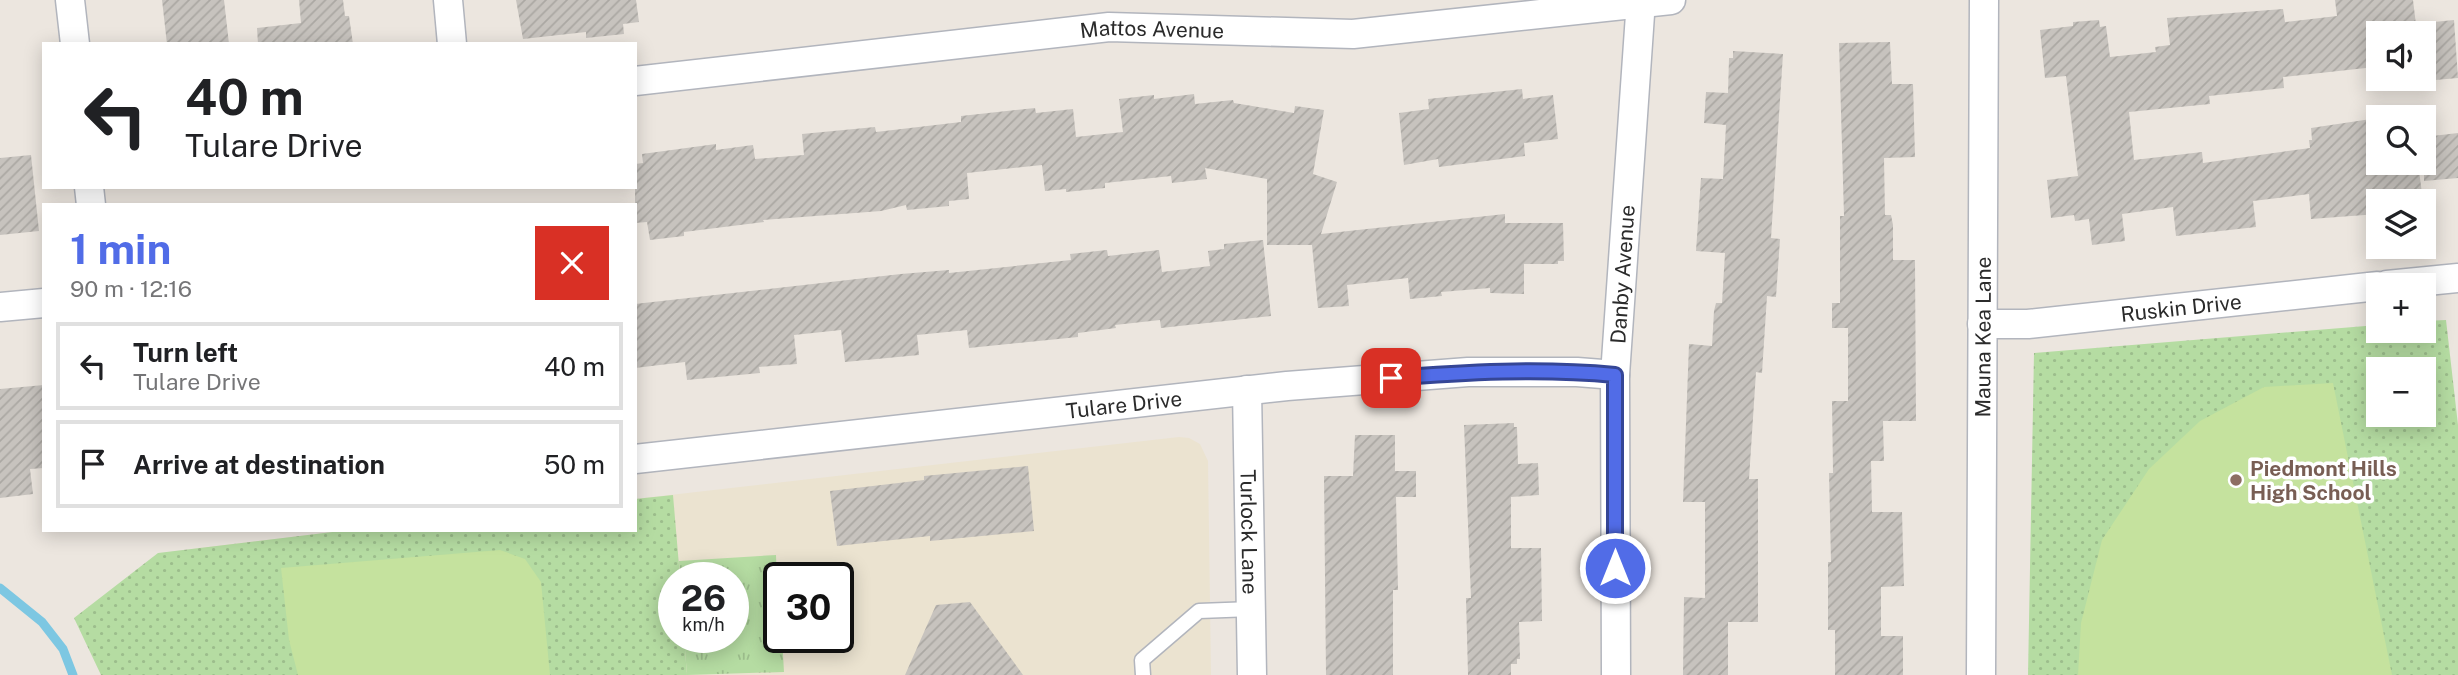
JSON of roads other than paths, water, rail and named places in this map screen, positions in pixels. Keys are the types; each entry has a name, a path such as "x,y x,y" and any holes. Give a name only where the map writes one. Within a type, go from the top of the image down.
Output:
{"street":[{"path":"70,0 75,42"},
{"path":"447,0 452,42"},
{"name":"Mattos Avenue","path":"637,81 1109,27 1353,34 1671,0"},
{"name":"Mauna Kea Lane","path":"1981,675 1984,0"},
{"name":"Danby Avenue","path":"1616,675 1615,375 1641,2"},
{"path":"2436,280 2458,278"},
{"name":"Ruskin Drive","path":"1982,324 2028,324 2366,287"},
{"path":"0,307 42,303"},
{"name":"Tulare Drive","path":"637,459 1247,390 1468,372 1577,372 1615,375"},
{"name":"Turlock Lane","path":"1247,390 1252,675"}],"lane":[{"path":"1143,675 1142,660 1199,611 1252,609"}],"waterway":[{"path":"0,588 42,622 63,649 73,675"}],"place":[{"name":"Piedmont Hills High School","path":"2236,480"}]}
